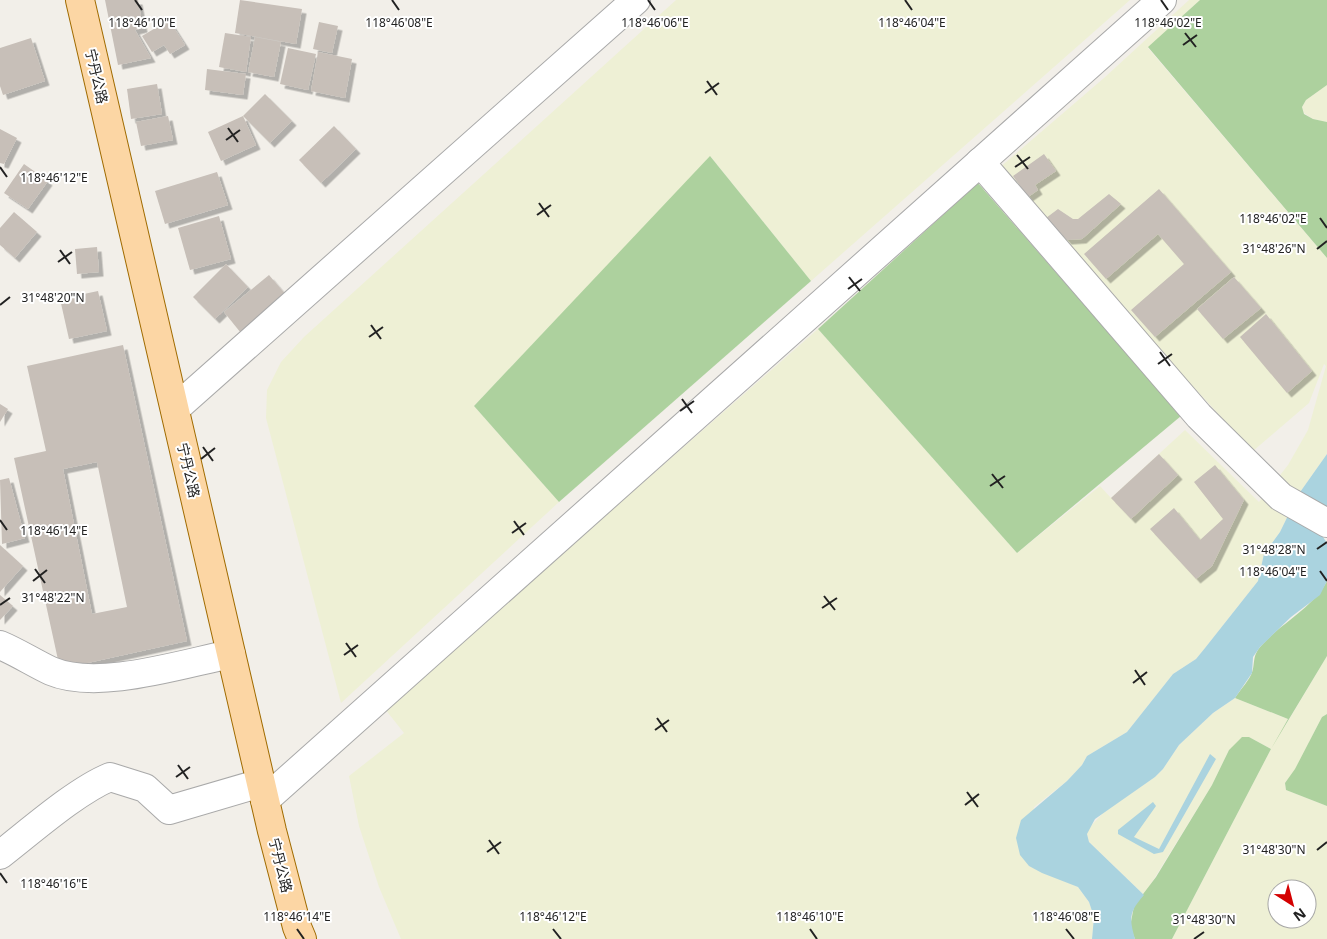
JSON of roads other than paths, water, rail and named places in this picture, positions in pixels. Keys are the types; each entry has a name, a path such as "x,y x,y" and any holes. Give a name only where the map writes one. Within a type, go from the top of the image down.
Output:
{"main road":[{"name":"宁丹公路","path":"80,0 263,792 296,927 302,939"}],"street":[{"path":"175,409 636,0"},
{"path":"0,855 86,790 110,776 145,788 169,810 263,792 1162,0"},
{"path":"980,162 1199,416 1281,497 1327,522"},
{"path":"0,644 52,671 86,679 109,678 231,654"}],"water":[{"path":"1327,454 1327,523 1321,534 1327,543 1327,581 1320,595 1291,617 1260,647 1253,657 1252,673 1235,698 1213,713 1179,745 1163,769 1155,777 1095,819 1087,834 1089,842 1144,895 1135,906 1131,920 1135,939 1092,939 1094,917 1089,902 1078,887 1029,866 1020,855 1016,838 1021,820 1067,781 1082,765 1087,756 1127,732 1173,674 1196,659 1258,581 1264,554 1280,532 1298,495"},
{"path":"1210,754 1216,759 1163,852 1154,854 1118,834 1118,830 1153,802 1156,806 1134,837 1159,849"}]}
